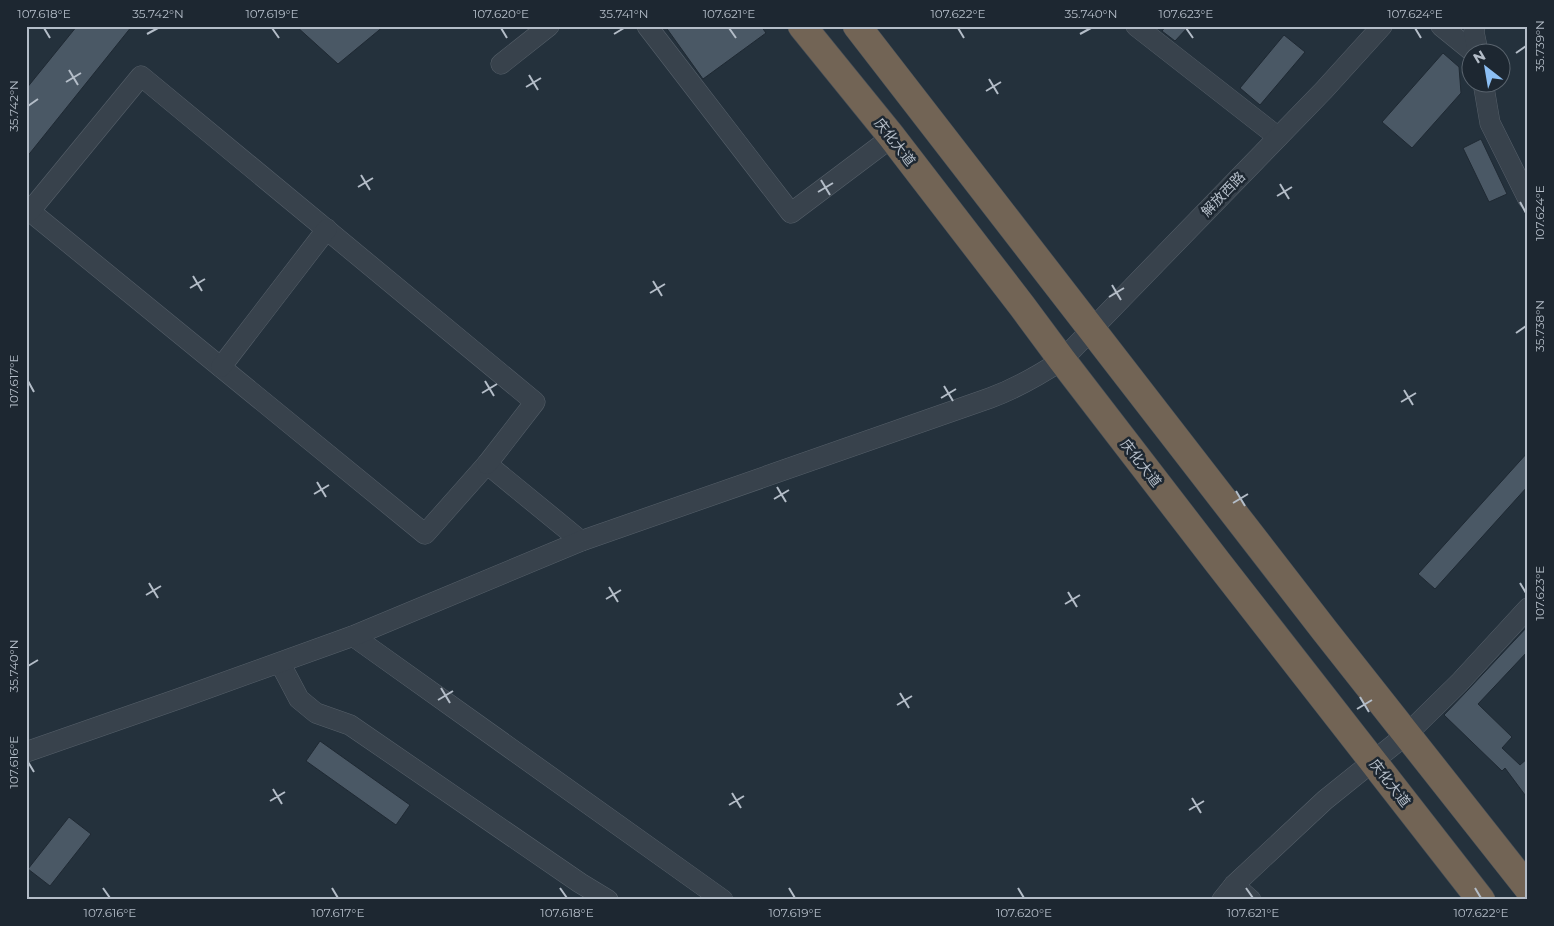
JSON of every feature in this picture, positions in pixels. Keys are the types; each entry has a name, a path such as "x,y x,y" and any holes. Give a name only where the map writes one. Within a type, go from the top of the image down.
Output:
{"highway":[{"name":"庆化大道","path":"802,26 892,138 1481,900"},
{"path":"857,26 1325,631 1528,888"}],"street":[{"path":"501,64 549,26"},
{"path":"647,26 791,213 892,138"},
{"path":"1136,26 1274,134"},
{"name":"解放西路","path":"1274,134 1366,26"},
{"name":"解放西路","path":"26,752 353,636 581,541 1015,389 1036,378 1382,26"},
{"path":"1441,26 1462,43"},
{"path":"1475,26 1476,42"},
{"path":"141,76 326,229 536,402 487,464 425,534 28,209 141,76"},
{"path":"1485,92 1490,123 1528,199"},
{"path":"221,367 326,229"},
{"path":"487,464 581,541"},
{"path":"1251,900 1228,892 1325,800 1407,734 1459,684 1528,608"},
{"path":"353,636 722,900"},
{"path":"280,662 299,699 316,713 350,725 580,883 608,900"}],"building":[{"path":"77,26 132,26 26,158 26,89"},
{"path":"296,26 384,26 338,64"},
{"path":"665,26 761,26 766,33 703,79"},
{"path":"1166,26 1189,26 1175,41 1162,31"},
{"path":"1284,35 1305,52 1260,105 1240,88"},
{"path":"1443,53 1459,67 1461,93 1412,148 1382,122"},
{"path":"1481,139 1507,194 1489,202 1463,148"},
{"path":"1528,452 1528,486 1435,589 1418,574"},
{"path":"1528,626 1528,651 1478,704 1512,737 1502,748 1520,765 1528,758 1528,799 1505,768 1502,771 1444,715"},
{"path":"320,741 410,805 396,825 306,761"},
{"path":"69,817 91,834 50,886 28,869"}]}
